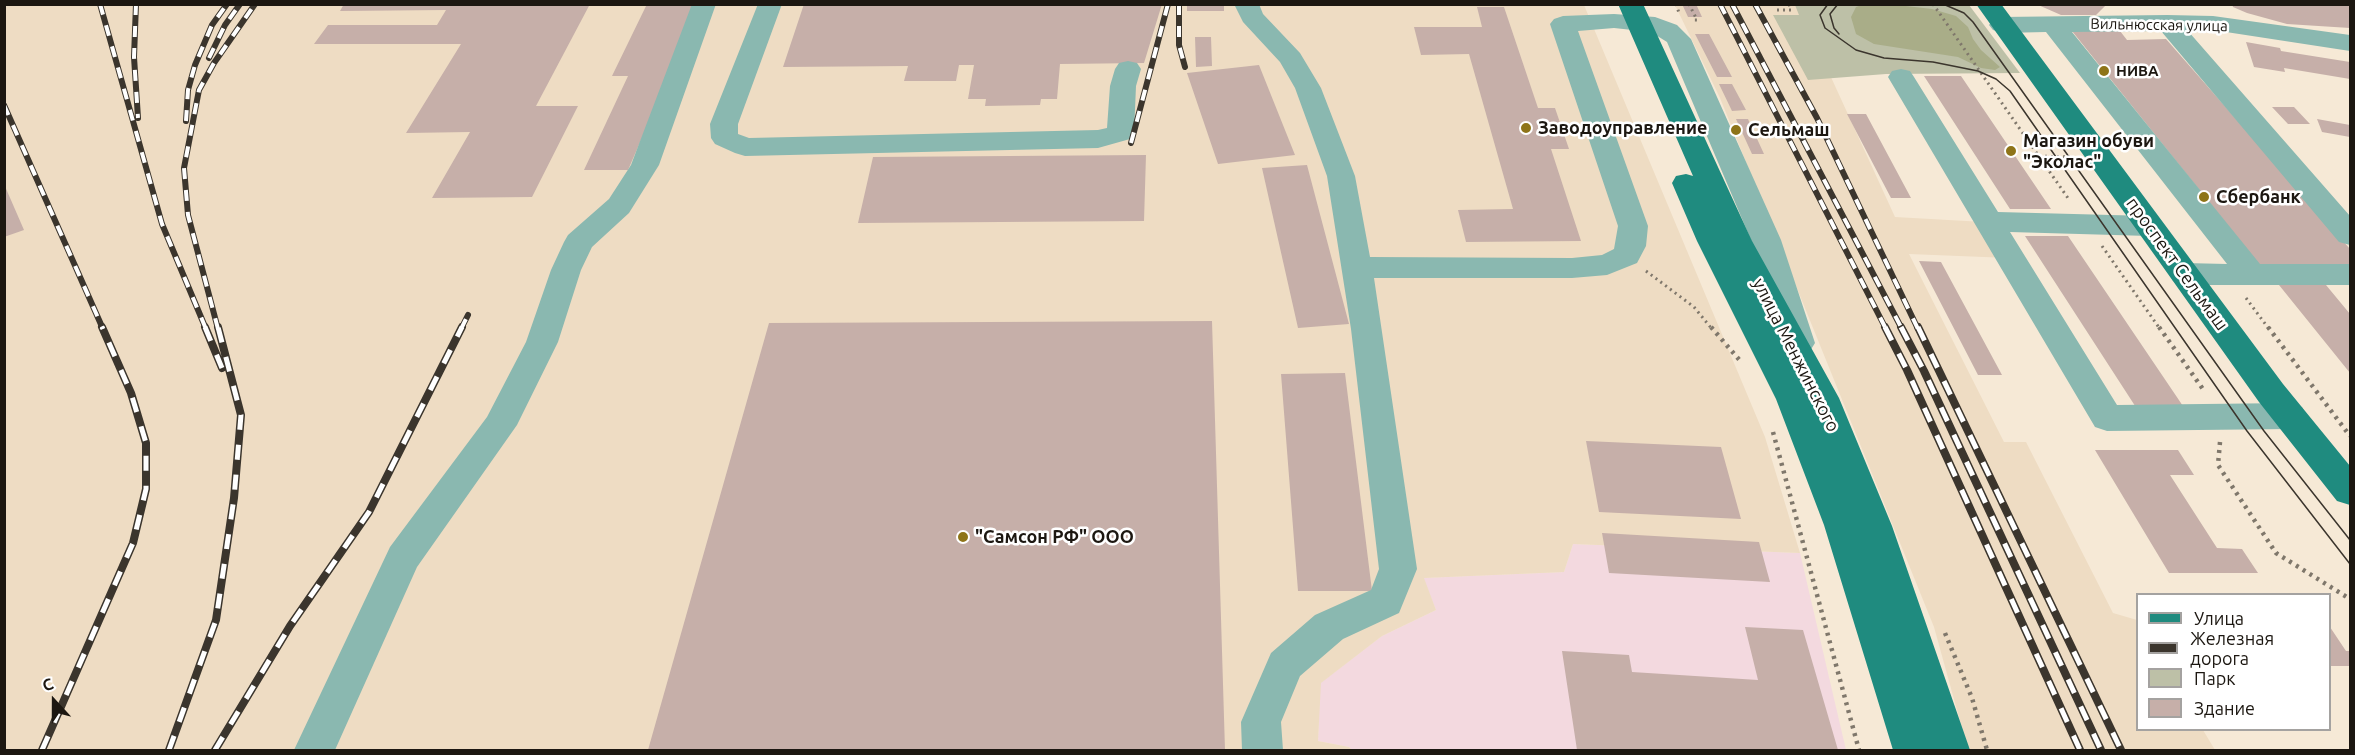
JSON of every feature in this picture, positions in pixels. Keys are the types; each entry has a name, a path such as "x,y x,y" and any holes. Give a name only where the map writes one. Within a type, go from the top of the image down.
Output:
{"main road":[{"name":"улица Менжинского","path":"1622,14 1712,242 1793,399 1842,525 1913,750"},
{"name":"проспект Сельмаш","path":"1995,15 2184,274 2290,416 2350,491"},
{"name":"улица Менжинского","path":"1808,373 1822,398 1874,526 1950,750"}],"street":[{"path":"314,750 403,558 500,425 542,342 566,270 579,242 619,206 645,165 704,4"},
{"path":"771,4 724,124 725,138 745,147 1098,139 1120,133 1123,86 1128,69"},
{"path":"1246,4 1252,16 1291,58 1308,88 1341,176 1357,267 1398,569 1386,601 1329,627 1285,665 1261,722 1263,750"},
{"path":"1357,267 1572,268 1606,265 1626,256 1631,246 1633,226 1563,24 1622,14 1668,30 1678,39 1766,240 1808,373"},
{"name":"Вильнюсская улица","path":"1995,15 2053,24 2226,15 2350,43"},
{"path":"2155,17 2350,235"},
{"path":"2053,24 2252,275"},
{"path":"1901,77 2107,418 2290,416"},
{"path":"1988,222 2149,225"},
{"path":"2184,274 2252,275 2345,282"}],"path":[{"path":"1689,4 1697,20"},
{"path":"1777,10 1791,10 1789,4"},
{"path":"1933,4 2223,417 2218,465 2276,553 2350,599"},
{"path":"1626,256 1694,307 1747,369"},
{"path":"1773,431 1858,750"}],"shaded area":[{"path":"4,5 1584,5 1765,437 1800,553 1573,544 1564,572 1424,578 1436,610 1382,636 1321,683 1318,741 1349,747 1352,750 5,750"},
{"path":"1675,5 1798,5 1895,217 1984,222 2009,258 1909,254 2004,442 2026,442 2113,613 2136,620 2136,731 2204,731 2215,750 1968,750 1934,627 1720,98"},
{"path":"1573,544 1800,553 1846,750 1352,750 1349,747 1318,741 1320,683 1382,636 1436,610 1423,578 1564,572"}],"green space":[{"path":"1865,4 1932,9 1956,16 1968,27 1981,50 2000,67 1995,70 1981,68 1958,57 1874,44 1856,34 1851,17 1856,7"},
{"path":"1795,5 1969,5 2020,73 1886,74 1808,80 1773,15 1799,15"}],"building":[{"path":"344,4 590,4 536,106 578,106 532,197 432,198 470,132 406,133 461,44 314,44 328,25 437,25 446,10 340,11"},
{"path":"647,4 700,4 628,170 584,170 628,76 612,76"},
{"path":"804,4 1162,4 1144,63 1060,64 1057,99 1041,99 1040,105 985,106 986,99 968,99 974,65 959,65 956,81 904,81 908,66 783,67"},
{"path":"1187,4 1224,4 1224,11 1187,11"},
{"path":"1682,4 1696,4 1702,17 1688,17"},
{"path":"2036,4 2107,4 2096,15 2061,15"},
{"path":"2232,4 2350,4 2350,28 2287,24 2247,13 2233,7"},
{"name":"Заводоуправление","path":"1477,7 1504,7 1538,108 1555,108 1569,149 1551,149 1581,241 1466,242 1458,210 1513,209 1469,54 1421,55 1414,27 1482,27"},
{"path":"2072,31 2120,31 2127,40 2166,39 2350,249 2350,264 2317,264 2320,267 2261,267"},
{"path":"1695,34 1709,34 1732,77 1717,77"},
{"path":"1195,37 1211,37 1212,66 1196,67"},
{"path":"2246,42 2280,48 2281,51 2350,62 2350,79 2284,68 2285,72 2254,67"},
{"path":"1259,65 1295,155 1218,164 1187,73"},
{"path":"1924,76 1961,76 2051,209 2010,209"},
{"path":"1719,84 1732,84 1746,110 1732,111"},
{"path":"2272,107 2294,107 2310,124 2288,124"},
{"path":"1847,114 1866,114 1911,198 1891,198"},
{"path":"1736,119 1748,119 1764,154 1752,154"},
{"path":"2317,119 2350,125 2350,137 2322,132"},
{"path":"1146,155 1144,221 858,223 873,157"},
{"path":"1307,165 1349,324 1298,328 1262,168"},
{"path":"4,184 24,230 4,237"},
{"path":"2025,236 2068,236 2187,412 2139,412"},
{"path":"1919,261 1941,262 2002,375 1978,375"},
{"path":"2279,285 2326,285 2350,314 2350,373"},
{"name":"\"Самсон РФ\" ООО","path":"1212,321 1225,750 648,750 769,323"},
{"path":"1345,373 1372,591 1298,591 1281,374"},
{"path":"1586,441 1721,447 1741,519 1599,512"},
{"path":"2095,450 2178,450 2194,475 2170,475 2217,548 2242,549 2258,573 2169,573"},
{"path":"1602,533 1759,542 1770,582 1609,573"},
{"path":"1745,627 1803,630 1838,750 1577,750 1562,651 1629,655 1632,672 1758,680"},
{"path":"2331,628 2346,651 2350,651 2350,666 2331,666"}],"tram line":[{"path":"1828,4 1820,15 1825,28 1856,50 1884,58 1933,62 1978,71 1996,79 2010,91 2247,431 2350,564"},
{"path":"1838,4 1830,14 1834,28 1839,34"},
{"path":"1943,4 1964,13 1973,22 2264,431 2350,540"}],"railway":[{"path":"100,4 162,224 206,329"},
{"path":"136,4 134,57 138,118"},
{"path":"186,121 188,90 195,65 212,25 227,4"},
{"path":"209,58 225,25 240,4"},
{"path":"218,329 188,215 184,168 199,90 214,63 255,4"},
{"path":"1131,143 1168,4"},
{"path":"1179,4 1179,45 1185,67"},
{"path":"1720,4 1886,329"},
{"path":"1732,4 1902,329"},
{"path":"1755,4 1817,118 1918,329"},
{"path":"4,105 103,329"},
{"path":"462,327 468,315"},
{"path":"42,750 133,543 146,489 146,443 131,393 102,327"},
{"path":"205,327 222,368"},
{"path":"169,750 216,620 234,498 241,415 218,327"},
{"path":"215,750 290,626 369,512 462,327"},
{"path":"1885,327 1907,370 2080,750"},
{"path":"1901,327 1924,371 2101,750"},
{"path":"1918,327 2121,750"}],"place":[{"name":"НИВА","path":"2104,71"},
{"name":"Заводоуправление","path":"1526,128"},
{"name":"Сельмаш","path":"1736,130"},
{"name":"Магазин обуви \"Эколас\"","path":"2011,151"},
{"name":"Сбербанк","path":"2204,197"},
{"name":"\"Самсон РФ\" ООО","path":"963,537"}]}
